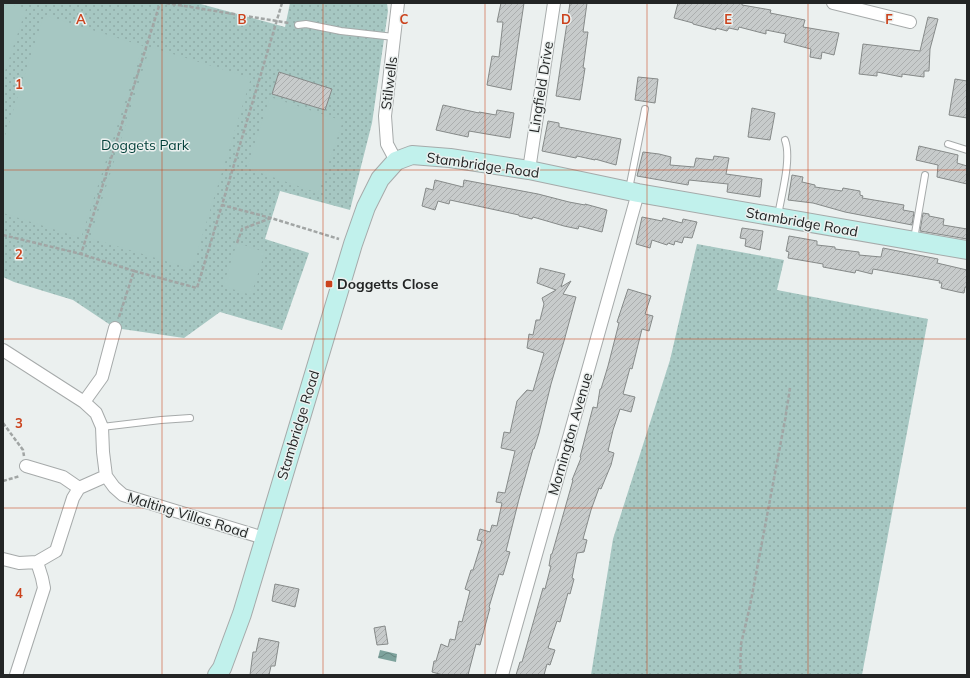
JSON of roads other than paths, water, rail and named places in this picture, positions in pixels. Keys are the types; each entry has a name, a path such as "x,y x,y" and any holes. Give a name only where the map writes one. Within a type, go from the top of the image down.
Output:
{"street":[{"name":"Stilwells","path":"396,161 387,144 385,116 398,3"},
{"name":"Lingfield Drive","path":"529,170 554,3"},
{"path":"834,3 910,22"},
{"name":"Stambridge Road","path":"217,675 222,668 234,639 353,244 366,207 380,179 396,161 412,155 430,156 529,170 634,192 967,250"},
{"name":"Mornington Avenue","path":"502,675 634,192"},
{"path":"84,402 102,377 115,328"},
{"path":"3,350 84,402 96,413 102,427 106,476 79,488 73,498 56,551 37,562 20,563 3,558"},
{"path":"26,466 63,477 79,488"},
{"name":"Malting Villas Road","path":"106,476 114,487 123,495 264,538"},
{"path":"16,675 44,588 37,562"}],"lane":[{"path":"298,25 306,24 342,31 394,37"},
{"path":"634,192 645,109"},
{"path":"777,218 788,161 788,147 785,140"},
{"path":"948,144 967,150"},
{"path":"913,241 925,175"},
{"path":"102,427 190,418"}],"water":[{"path":"380,650 397,654 396,662 378,658"}],"place":[{"name":"Doggetts Close","path":"329,284"}],"park label":[{"name":"Doggets Park","path":"145,145"}]}
